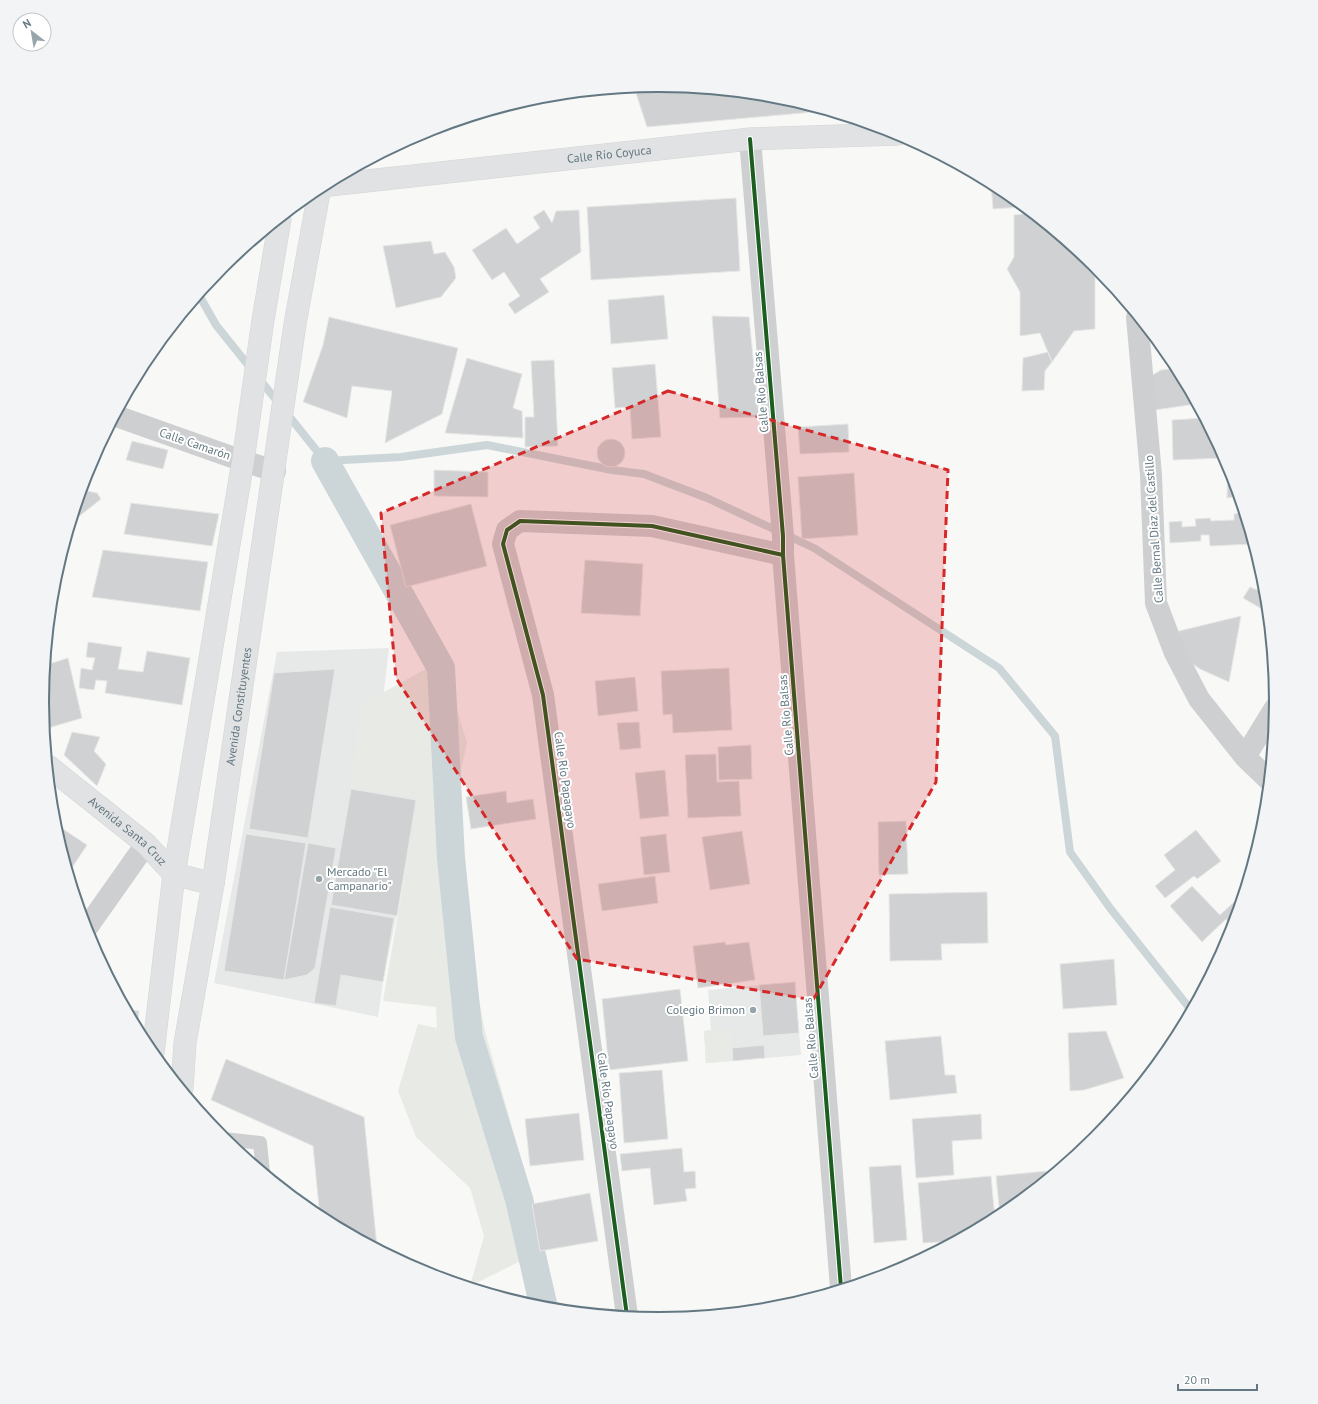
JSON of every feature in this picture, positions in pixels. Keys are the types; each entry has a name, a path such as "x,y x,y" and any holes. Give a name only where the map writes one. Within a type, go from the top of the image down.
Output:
{"main road":[{"name":"Calle Río Coyuca","path":"336,185 750,140 883,135"},
{"name":"Avenida Constituyentes","path":"182,1082 185,1043 213,884 275,470 295,324 318,196"},
{"path":"154,1044 174,874 243,461 263,320 279,225"},
{"name":"Avenida Santa Cruz","path":"53,770 146,844 174,874 213,884"}],"street":[{"name":"Calle Río Balsas","path":"750,140 780,502 841,1284"},
{"name":"Calle Bernal Díaz del Castillo","path":"1138,324 1151,475 1156,602 1175,653 1199,699 1245,757 1265,776"},
{"name":"Calle Camarón","path":"120,417 243,461 275,470"},
{"name":"Calle Río Papagayo","path":"627,1311 543,695 503,544 507,530 520,521 652,526 783,545"},
{"path":"1245,757 1269,720"},
{"path":"90,923 146,844"}],"lane":[{"path":"236,1141 260,1143 262,1165"}],"highlighted area":[{"path":"668,391 948,470 936,782 813,1000 577,959 396,678 381,513"}],"shaded area":[{"name":"Mercado \"El Campanario\"","path":"389,648 375,768 424,777 383,982 378,1017 214,983 277,652"},
{"path":"442,660 467,743 457,788 459,894 485,1031 528,1184 527,1258 475,1283 471,1282 484,1236 470,1188 416,1137 398,1091 418,1024 437,1028 436,1007 383,1001 418,797 350,789 362,704"},
{"name":"Colegio Brimon","path":"795,982 801,1055 706,1063 704,1031 711,1030 708,990"},
{"path":"731,1029 733,1061 706,1063 704,1031"}],"building":[{"path":"636,93 699,93 739,97 813,112 647,127"},
{"path":"992,191 1015,208 993,209"},
{"path":"736,198 740,271 591,280 587,207"},
{"path":"544,210 552,223 556,211 579,210 581,252 540,279 549,292 515,314 508,304 520,296 504,272 492,280 472,250 506,228 517,244 540,228 533,217"},
{"path":"1024,214 1030,218 1061,243 1095,276 1095,329 1074,331 1052,362 1040,333 1020,336 1020,292 1007,269 1014,257 1014,215"},
{"path":"431,241 434,254 445,252 454,267 456,278 441,297 396,308 383,246"},
{"path":"664,295 668,339 611,344 608,300"},
{"path":"712,316 749,317 759,417 720,418"},
{"path":"329,317 458,348 442,414 385,443 392,391 352,386 347,418 303,402 323,345"},
{"path":"1048,352 1052,362 1045,371 1044,390 1022,391 1023,358"},
{"path":"467,358 522,374 513,408 522,411 523,438 445,433"},
{"path":"554,360 558,446 525,447 525,417 534,417 531,361"},
{"path":"655,364 661,437 632,439 630,407 615,408 612,368"},
{"path":"1170,369 1191,405 1155,410 1149,377 1161,370"},
{"path":"1199,418 1218,458 1173,460 1172,420"},
{"path":"848,424 849,452 800,454 798,427"},
{"path":"611,439 621,443 625,453 621,463 611,467 601,463 597,453 601,443"},
{"path":"132,441 168,450 163,469 126,460"},
{"path":"434,470 488,472 488,497 434,496"},
{"path":"854,473 858,535 802,539 798,477"},
{"path":"1228,481 1234,497 1227,498"},
{"path":"87,491 97,493 101,499 78,518"},
{"path":"131,503 219,514 212,546 124,534"},
{"path":"471,504 487,566 406,587 390,525"},
{"path":"1239,513 1248,544 1210,546 1209,535 1201,535 1201,541 1170,543 1169,522 1182,521 1182,527 1196,526 1195,519 1210,518 1211,521 1234,520 1234,514"},
{"path":"103,550 208,562 200,611 92,597"},
{"path":"585,560 643,564 640,616 581,613"},
{"path":"1250,587 1257,590 1258,589 1262,609 1243,598"},
{"path":"1241,616 1229,682 1200,669 1187,660 1178,646 1179,631"},
{"path":"88,642 122,647 118,669 143,672 147,651 190,658 182,705 105,693 107,681 96,680 94,690 79,688 81,668 92,670 95,658 86,657"},
{"path":"68,658 82,718 50,728 49,702 50,664"},
{"path":"729,668 732,730 673,733 672,714 663,715 661,671"},
{"path":"335,669 308,838 249,829 274,673"},
{"path":"635,677 638,711 598,716 595,681"},
{"path":"639,722 641,748 620,750 617,723"},
{"path":"72,732 100,737 94,751 106,764 97,786 64,755"},
{"path":"751,745 752,779 719,780 718,747"},
{"path":"716,754 717,782 739,781 741,816 688,818 685,755"},
{"path":"665,770 669,816 640,819 635,773"},
{"path":"351,789 416,800 397,916 331,905"},
{"path":"506,791 507,803 533,799 536,819 471,829 466,797"},
{"path":"906,821 908,874 879,875 878,822"},
{"path":"63,829 87,845 72,867"},
{"path":"1196,830 1221,861 1197,879 1194,876 1165,898 1155,886 1175,870 1164,855"},
{"path":"742,831 750,884 710,890 702,837"},
{"path":"246,834 306,843 284,980 224,971"},
{"path":"666,834 670,872 644,875 640,837"},
{"path":"308,843 336,848 315,968 307,975 284,980"},
{"path":"655,876 658,903 602,911 598,884"},
{"path":"1192,886 1220,915 1234,902 1235,903 1228,922 1226,919 1202,942 1170,906"},
{"path":"987,892 988,943 941,944 942,960 890,961 889,894"},
{"path":"330,907 394,918 383,982 341,975 336,1006 314,1003"},
{"path":"725,942 726,945 749,942 755,980 698,988 693,946"},
{"path":"1114,959 1117,1005 1063,1009 1060,964"},
{"path":"795,982 799,1033 763,1036 759,985"},
{"path":"680,989 688,1061 609,1070 602,999"},
{"path":"133,1011 139,1011 138,1019"},
{"path":"1106,1031 1124,1078 1084,1090 1070,1091 1068,1033"},
{"path":"941,1036 945,1075 955,1075 957,1093 890,1100 885,1041"},
{"path":"764,1045 765,1058 733,1061 732,1048"},
{"path":"226,1059 364,1117 377,1242 319,1208 313,1146 211,1100"},
{"path":"662,1070 668,1139 624,1143 619,1073"},
{"path":"579,1113 584,1160 530,1166 525,1119"},
{"path":"981,1114 982,1139 952,1141 954,1175 916,1178 912,1119"},
{"path":"682,1148 684,1172 695,1171 696,1188 685,1189 687,1201 654,1205 650,1168 622,1171 620,1154"},
{"path":"901,1165 907,1240 874,1243 869,1167"},
{"path":"1046,1171 1046,1173 999,1208 996,1176"},
{"path":"991,1176 994,1211 942,1242 923,1243 918,1183"},
{"path":"590,1193 598,1241 540,1251 532,1204"}],"waterway":[{"path":"201,299 216,325 325,461 401,457 487,445 612,470 644,474 707,498 814,548 999,668 1055,736 1070,852 1110,908 1188,1006"},
{"path":"325,461 441,668 451,858 469,1037 519,1199 542,1300"}],"cycle path":[{"path":"750,139 783,536 783,555 841,1284"},
{"path":"626,1311 543,695 503,544 507,530 520,521 652,526 783,555"}],"place":[{"name":"Mercado \"El Campanario\"","path":"319,879"},
{"name":"Colegio Brimon","path":"753,1010"}]}
